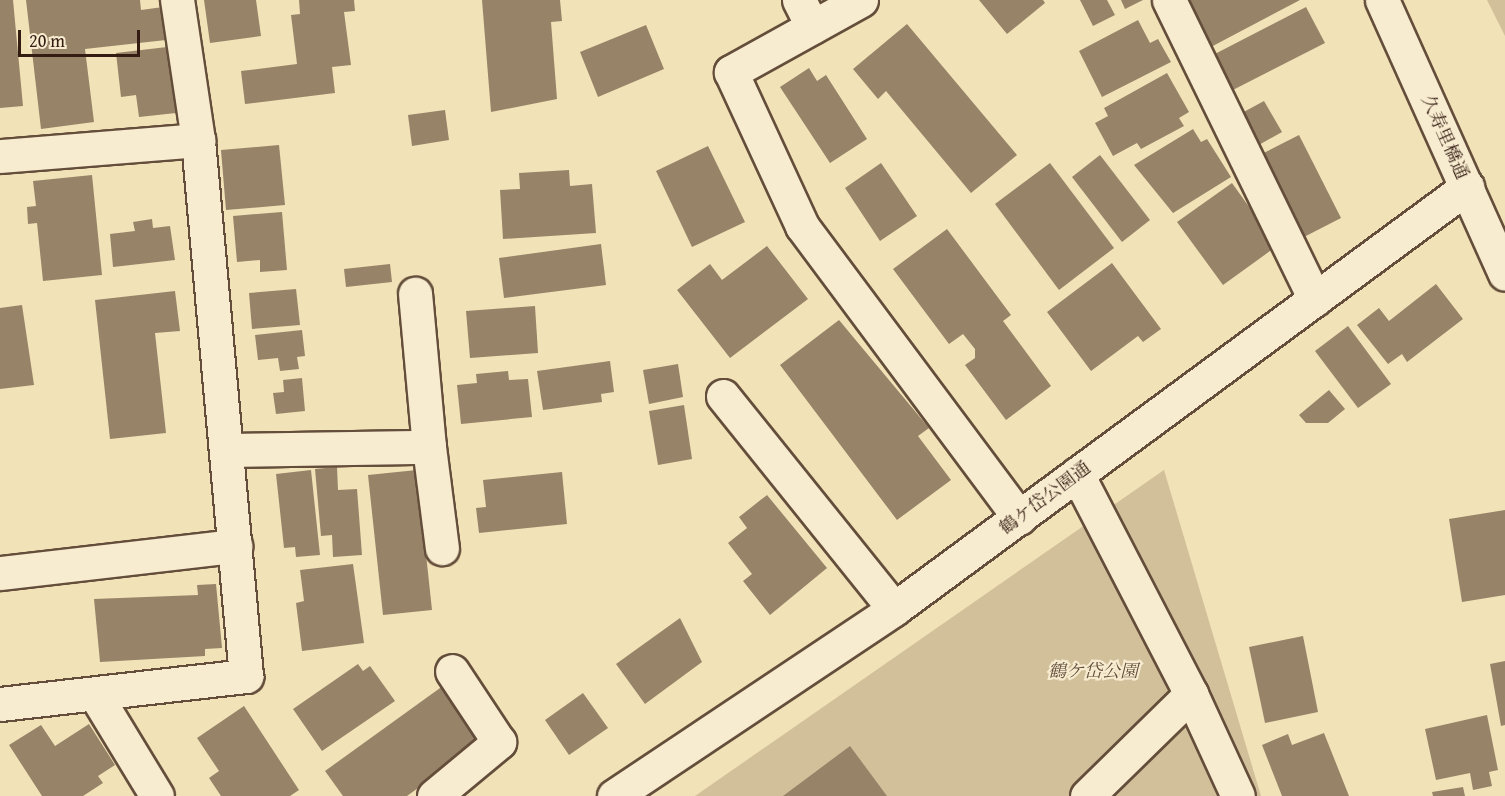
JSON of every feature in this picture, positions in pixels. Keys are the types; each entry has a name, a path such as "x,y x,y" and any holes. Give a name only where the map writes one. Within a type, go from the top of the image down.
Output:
{"street":[{"path":"0,704 246,676 229,450 198,140 177,0"},
{"path":"861,0 806,14 731,72 802,226 1020,518"},
{"path":"1169,0 1315,299"},
{"name":"久寿里橋通","path":"1382,0 1505,274"},
{"path":"0,156 198,140"},
{"name":"鶴ケ岱公園通","path":"614,796 894,609 1467,187"},
{"path":"415,294 429,447 442,548"},
{"path":"723,396 894,609"},
{"path":"229,450 429,447"},
{"path":"1077,474 1191,694 1238,796"},
{"path":"0,573 235,546"},
{"path":"434,796 499,742 452,671"},
{"path":"95,694 157,796"},
{"path":"1088,796 1191,694"}],"green space":[{"path":"1487,0 1505,0 1505,36"},
{"name":"鶴ケ岱公園","path":"1164,470 1261,796 695,796"}],"building":[{"path":"0,0 13,0 23,106 0,108"},
{"path":"26,0 140,0 141,10 163,7 166,40 85,49 94,122 41,129"},
{"path":"204,0 256,0 261,36 210,43"},
{"path":"299,0 354,0 355,11 344,12 351,65 332,67 335,93 245,104 241,71 297,64 291,15 300,14"},
{"path":"482,0 560,0 562,21 551,22 557,99 491,112"},
{"path":"979,0 1043,0 1045,3 1007,34"},
{"path":"1080,0 1107,0 1115,15 1093,26"},
{"path":"1121,0 1143,0 1125,9"},
{"path":"1188,0 1300,0 1209,48"},
{"path":"1306,7 1325,43 1227,93 1209,57"},
{"path":"1138,20 1150,43 1158,39 1171,62 1102,97 1079,51"},
{"path":"907,24 1017,155 971,193 886,91 878,99 853,69"},
{"path":"646,25 664,69 598,97 580,52"},
{"path":"167,47 176,113 139,117 136,95 121,97 116,53"},
{"path":"809,68 817,81 826,75 867,139 830,163 780,87"},
{"path":"1167,73 1189,112 1179,118 1184,126 1141,149 1137,143 1113,156 1095,123 1108,116 1104,108"},
{"path":"1264,101 1282,132 1257,146 1240,114"},
{"path":"445,110 449,140 412,146 408,115"},
{"path":"1193,129 1201,142 1207,139 1231,177 1173,213 1134,165"},
{"path":"1299,135 1341,218 1302,238 1260,155"},
{"path":"279,145 285,205 226,210 221,150"},
{"path":"708,146 745,222 692,247 656,171"},
{"path":"1100,155 1150,220 1122,242 1072,177"},
{"path":"881,163 917,216 880,241 845,188"},
{"path":"1050,163 1114,248 1059,290 995,204"},
{"path":"569,170 570,186 592,184 596,233 503,239 500,190 520,189 519,173"},
{"path":"92,175 102,275 43,281 37,223 28,224 27,207 36,206 33,181"},
{"path":"1232,183 1277,246 1223,285 1177,222"},
{"path":"282,212 287,270 260,272 260,260 237,262 233,216"},
{"path":"152,219 153,228 170,226 175,260 113,267 110,234 135,231 133,222"},
{"path":"947,229 1011,315 1003,321 1051,386 1006,420 965,365 975,358 975,349 963,334 949,344 893,269"},
{"path":"601,244 606,285 504,298 499,258"},
{"path":"767,246 808,299 730,358 677,290 710,264 722,280"},
{"path":"1112,263 1161,329 1143,342 1138,336 1091,371 1047,312"},
{"path":"390,264 392,282 346,287 344,269"},
{"path":"1436,284 1463,319 1407,362 1402,354 1388,364 1357,325 1379,308 1389,321"},
{"path":"296,289 300,325 252,329 249,293"},
{"path":"175,291 180,331 155,333 166,433 110,439 95,300"},
{"path":"22,305 34,385 0,389 0,308"},
{"path":"535,306 538,353 470,358 466,311"},
{"path":"839,320 929,428 918,436 951,480 897,520 780,365"},
{"path":"1348,326 1391,384 1358,408 1315,351"},
{"path":"302,330 305,356 297,357 299,369 280,371 278,358 258,360 255,335"},
{"path":"610,361 614,392 601,394 602,402 543,410 537,371"},
{"path":"678,364 683,397 649,404 643,370"},
{"path":"508,371 509,380 528,379 532,417 461,424 457,385 477,383 476,374"},
{"path":"302,378 305,411 276,414 273,393 284,392 283,380"},
{"path":"1329,390 1345,409 1328,423 1306,423 1299,415"},
{"path":"684,405 692,459 658,465 649,411"},
{"path":"337,467 338,490 357,489 362,555 333,557 332,535 321,536 315,469"},
{"path":"311,470 320,555 296,557 295,547 284,548 276,474"},
{"path":"417,470 432,610 383,615 368,475"},
{"path":"562,472 567,524 479,533 476,508 486,507 483,480"},
{"path":"767,495 827,568 770,615 743,581 752,574 728,543 747,528 739,517"},
{"path":"1505,510 1505,595 1462,602 1449,519"},
{"path":"353,564 364,643 302,651 296,603 304,601 300,570"},
{"path":"216,584 222,648 205,649 205,656 100,662 94,599 198,595 197,585"},
{"path":"680,618 702,662 645,704 616,664"},
{"path":"1303,636 1318,712 1265,723 1249,647"},
{"path":"1505,661 1505,725 1501,726 1490,664"},
{"path":"358,664 363,671 370,666 395,701 322,751 293,709"},
{"path":"447,683 487,738 407,796 343,796 325,771"},
{"path":"583,693 608,728 569,755 545,720"},
{"path":"244,706 299,790 290,796 221,796 209,778 219,771 197,738"},
{"path":"1487,715 1498,770 1489,772 1492,786 1473,790 1470,773 1436,780 1425,729"},
{"path":"89,724 115,765 98,776 103,783 83,796 42,796 9,745 41,725 55,746"},
{"path":"1324,733 1349,796 1282,796 1262,745 1288,734 1292,745"},
{"path":"850,746 887,796 783,796"},
{"path":"1463,787 1465,796 1433,796 1432,792"}]}
